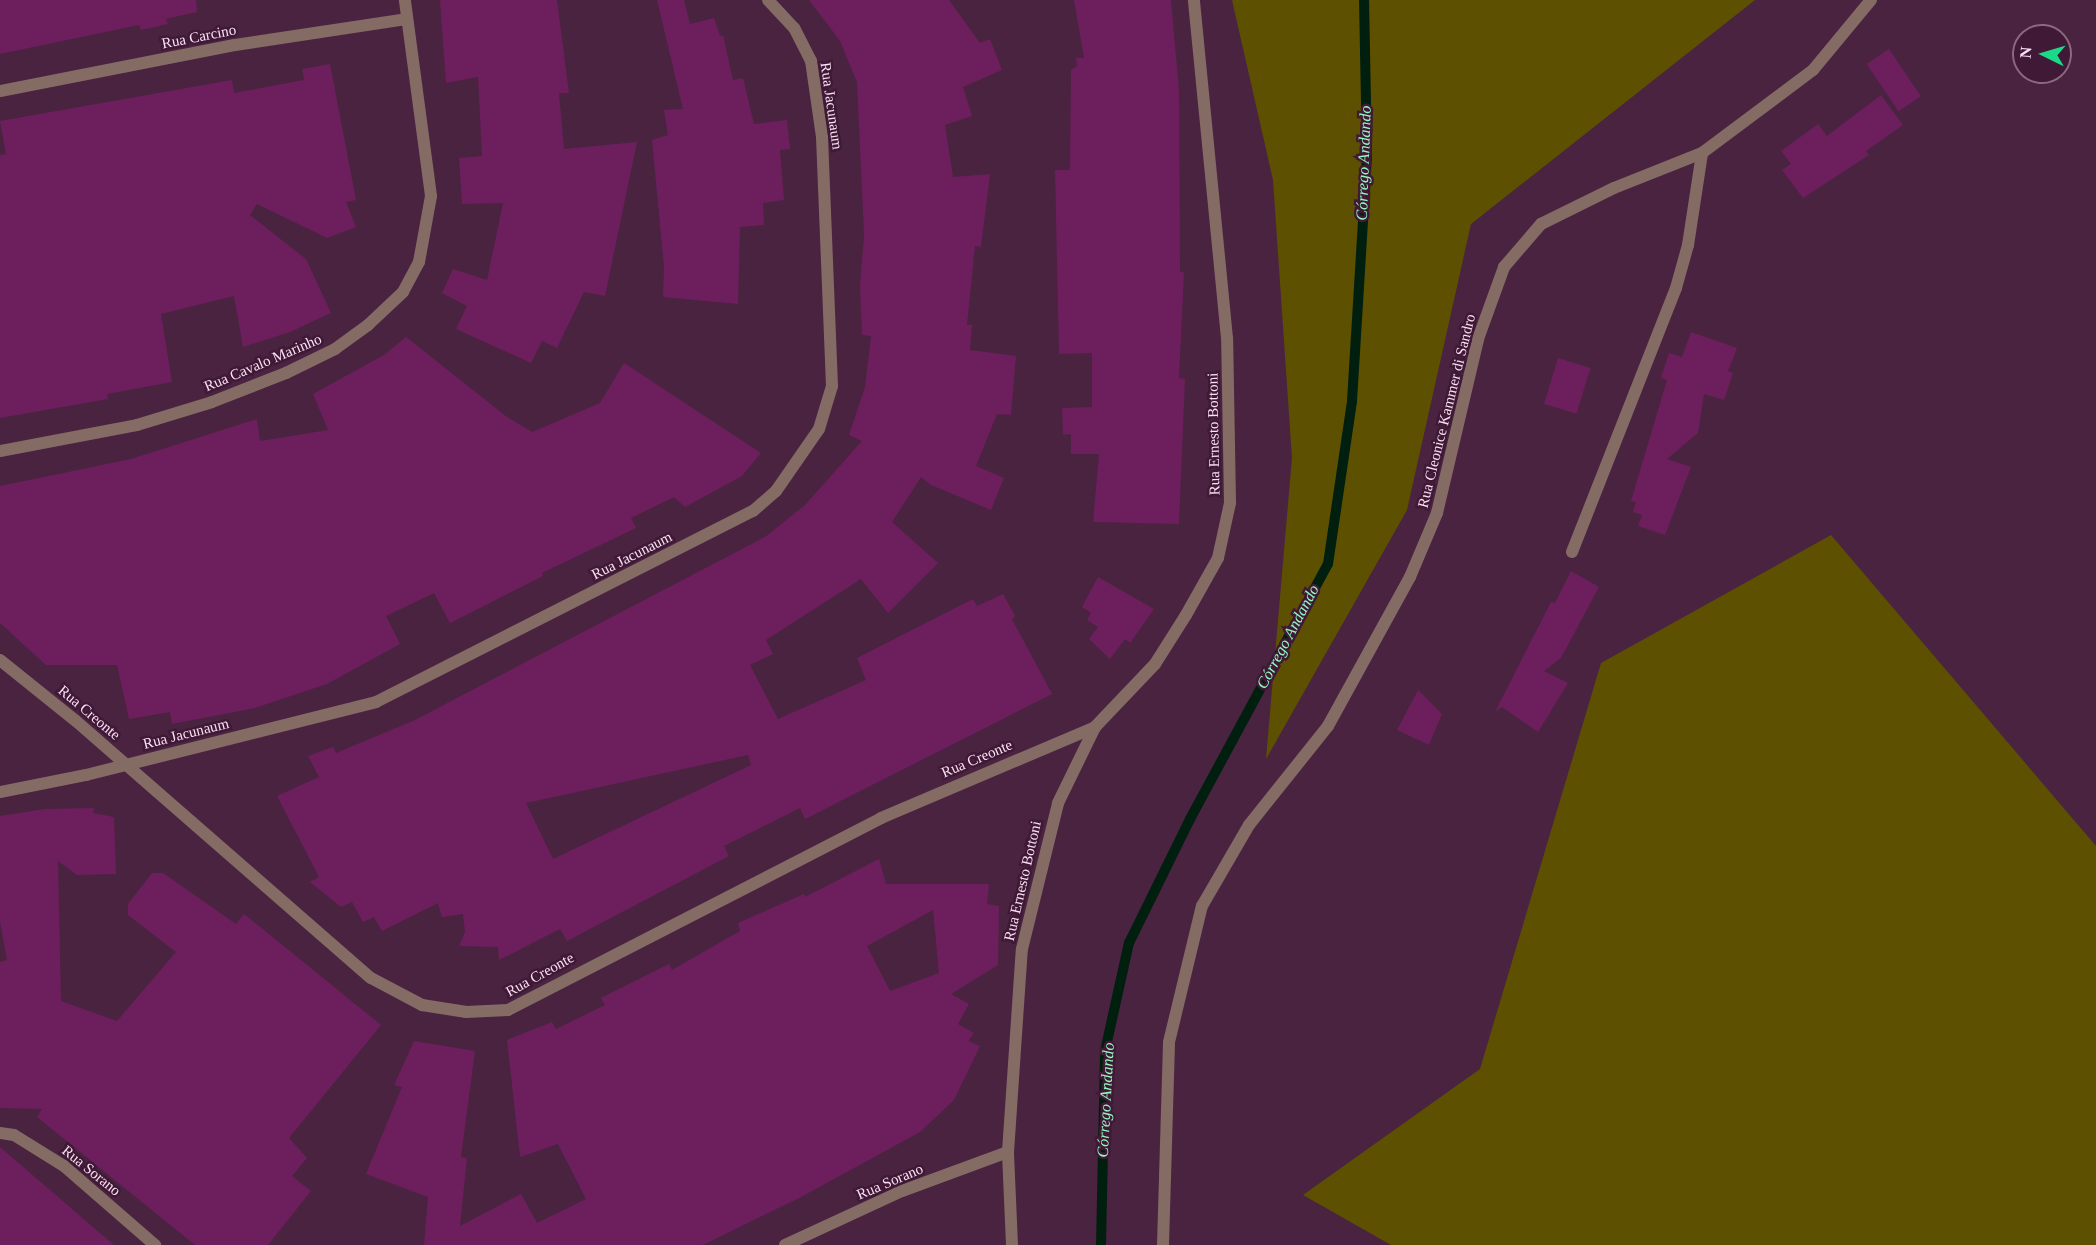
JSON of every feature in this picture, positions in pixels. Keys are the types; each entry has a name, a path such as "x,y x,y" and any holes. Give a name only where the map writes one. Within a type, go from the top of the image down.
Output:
{"street":[{"name":"Rua Cavalo Marinho","path":"0,451 137,425 212,402 286,373 343,343 403,292 419,262 431,196 422,114 406,19 405,0"},
{"name":"Rua Jacunaum","path":"0,792 126,765 376,702 753,511 776,491 819,429 832,386 822,137 811,61 794,28 768,0"},
{"name":"Rua Ernesto Bottoni","path":"1012,1245 1008,1152 1022,949 1058,803 1095,727 1155,664 1186,615 1218,558 1230,503 1227,338 1194,0"},
{"name":"Rua Cleonice Kammer di Sandro","path":"1162,1245 1169,1042 1202,906 1249,825 1328,726 1410,577 1437,513 1478,339 1504,267 1541,224 1614,188 1702,153 1814,70 1871,0"},
{"name":"Rua Carcino","path":"0,91 235,45 406,19"},
{"path":"1572,552 1676,288 1688,245 1702,153"},
{"name":"Rua Creonte","path":"0,660 126,765 371,978 422,1005 466,1012 508,1010 881,818 1095,727"},
{"name":"Rua Sorano","path":"0,1133 14,1135 64,1166 155,1245"},
{"name":"Rua Sorano","path":"785,1245 902,1191 1008,1152"}],"shaded area":[{"path":"1232,0 1755,0 1471,224 1407,510 1266,759 1292,458 1273,180"},
{"path":"1831,535 2096,846 2096,1245 1391,1245 1303,1195 1480,1069 1601,663"}],"building":[{"path":"0,0 196,0 197,12 166,19 168,24 141,30 139,25 0,54"},
{"path":"440,0 557,0 569,93 559,93 564,149 637,142 605,296 584,292 557,348 542,341 531,363 456,329 467,306 442,293 453,269 487,280 503,203 462,204 459,158 482,156 478,77 446,83"},
{"path":"657,0 684,0 690,24 714,18 720,36 723,35 733,80 743,78 754,124 787,120 790,149 780,150 784,200 763,203 764,225 740,227 738,304 663,297 664,267 652,140 668,135 664,110 683,109"},
{"path":"809,0 949,0 980,43 990,39 1002,70 963,87 972,116 945,125 953,177 990,174 981,247 975,246 967,325 972,325 970,350 1016,356 1011,415 997,414 976,466 1004,478 991,510 931,485 921,477 892,522 938,563 888,613 861,579 766,640 773,654 750,665 778,719 866,680 857,658 973,599 977,606 1003,594 1015,616 1012,619 1052,694 805,819 800,808 724,846 729,856 567,941 560,929 499,960 498,947 459,946 465,932 463,914 442,917 438,903 382,931 374,917 363,922 352,902 341,907 310,882 319,877 277,796 319,777 308,756 333,747 336,753 415,720 765,537 805,505 862,441 849,435 865,387 871,336 862,335 860,286 864,235 857,82 840,41","holes":["748,755 751,765 553,859 526,803"]},
{"path":"1074,0 1171,0 1179,90 1180,272 1184,272 1179,378 1185,379 1179,524 1093,522 1099,454 1071,454 1071,434 1063,435 1062,408 1092,407 1092,353 1059,354 1055,170 1070,170 1071,70 1077,66 1076,58 1084,58"},
{"path":"1889,49 1921,96 1898,111 1867,64"},
{"path":"330,64 356,200 346,202 356,227 327,238 257,204 250,215 306,259 331,313 290,332 243,347 234,296 161,314 172,382 107,394 108,399 0,418 0,155 6,154 0,121 232,80 234,93 304,80 302,69"},
{"path":"1881,95 1903,125 1866,151 1869,155 1803,198 1782,170 1791,164 1781,151 1818,124 1827,136"},
{"path":"1691,332 1737,348 1728,371 1733,373 1724,400 1704,394 1698,433 1667,459 1691,467 1665,535 1638,526 1642,515 1633,512 1636,502 1631,501 1667,380 1661,378 1669,353 1682,357"},
{"path":"406,337 507,417 532,432 600,403 624,363 761,453 742,476 685,507 674,497 631,518 636,528 542,573 543,576 450,623 434,593 386,616 400,644 327,684 255,708 172,724 170,712 129,719 117,665 46,665 0,623 0,486 131,459 257,419 260,441 328,430 313,394 384,355"},
{"path":"1558,358 1591,368 1576,414 1544,404"},
{"path":"1571,571 1599,587 1561,658 1544,671 1568,683 1538,732 1502,707 1495,712 1551,602 1555,603"},
{"path":"1098,577 1154,609 1130,643 1125,639 1110,659 1089,639 1098,627 1087,620 1091,613 1082,607"},
{"path":"1418,690 1442,714 1429,745 1397,730"},
{"path":"94,808 93,813 114,817 116,874 77,875 58,861 61,1001 117,1021 176,952 128,915 128,904 152,873 163,873 236,924 244,914 381,1025 289,1138 307,1158 292,1176 311,1191 268,1245 195,1245 37,1117 42,1109 0,1108 0,962 7,960 0,922 0,816 45,809"},
{"path":"879,859 886,884 989,884 987,904 999,906 998,965 951,994 969,1004 958,1024 974,1033 968,1041 980,1046 954,1100 920,1132 801,1197 703,1245 424,1245 428,1197 366,1174 402,1087 394,1085 414,1041 475,1051 461,1157 467,1158 460,1226 521,1194 537,1223 586,1199 558,1144 520,1157 507,1040 552,1022 556,1029 605,1005 601,998 669,964 672,970 740,931 738,923 804,894 805,897","holes":["933,910 939,973 890,991 867,946"]},
{"path":"0,1147 114,1245 0,1245"}],"waterway":[{"name":"Córrego Andando","path":"1101,1245 1105,1051 1129,943 1190,819 1328,564 1352,401 1367,155 1364,0"}]}
